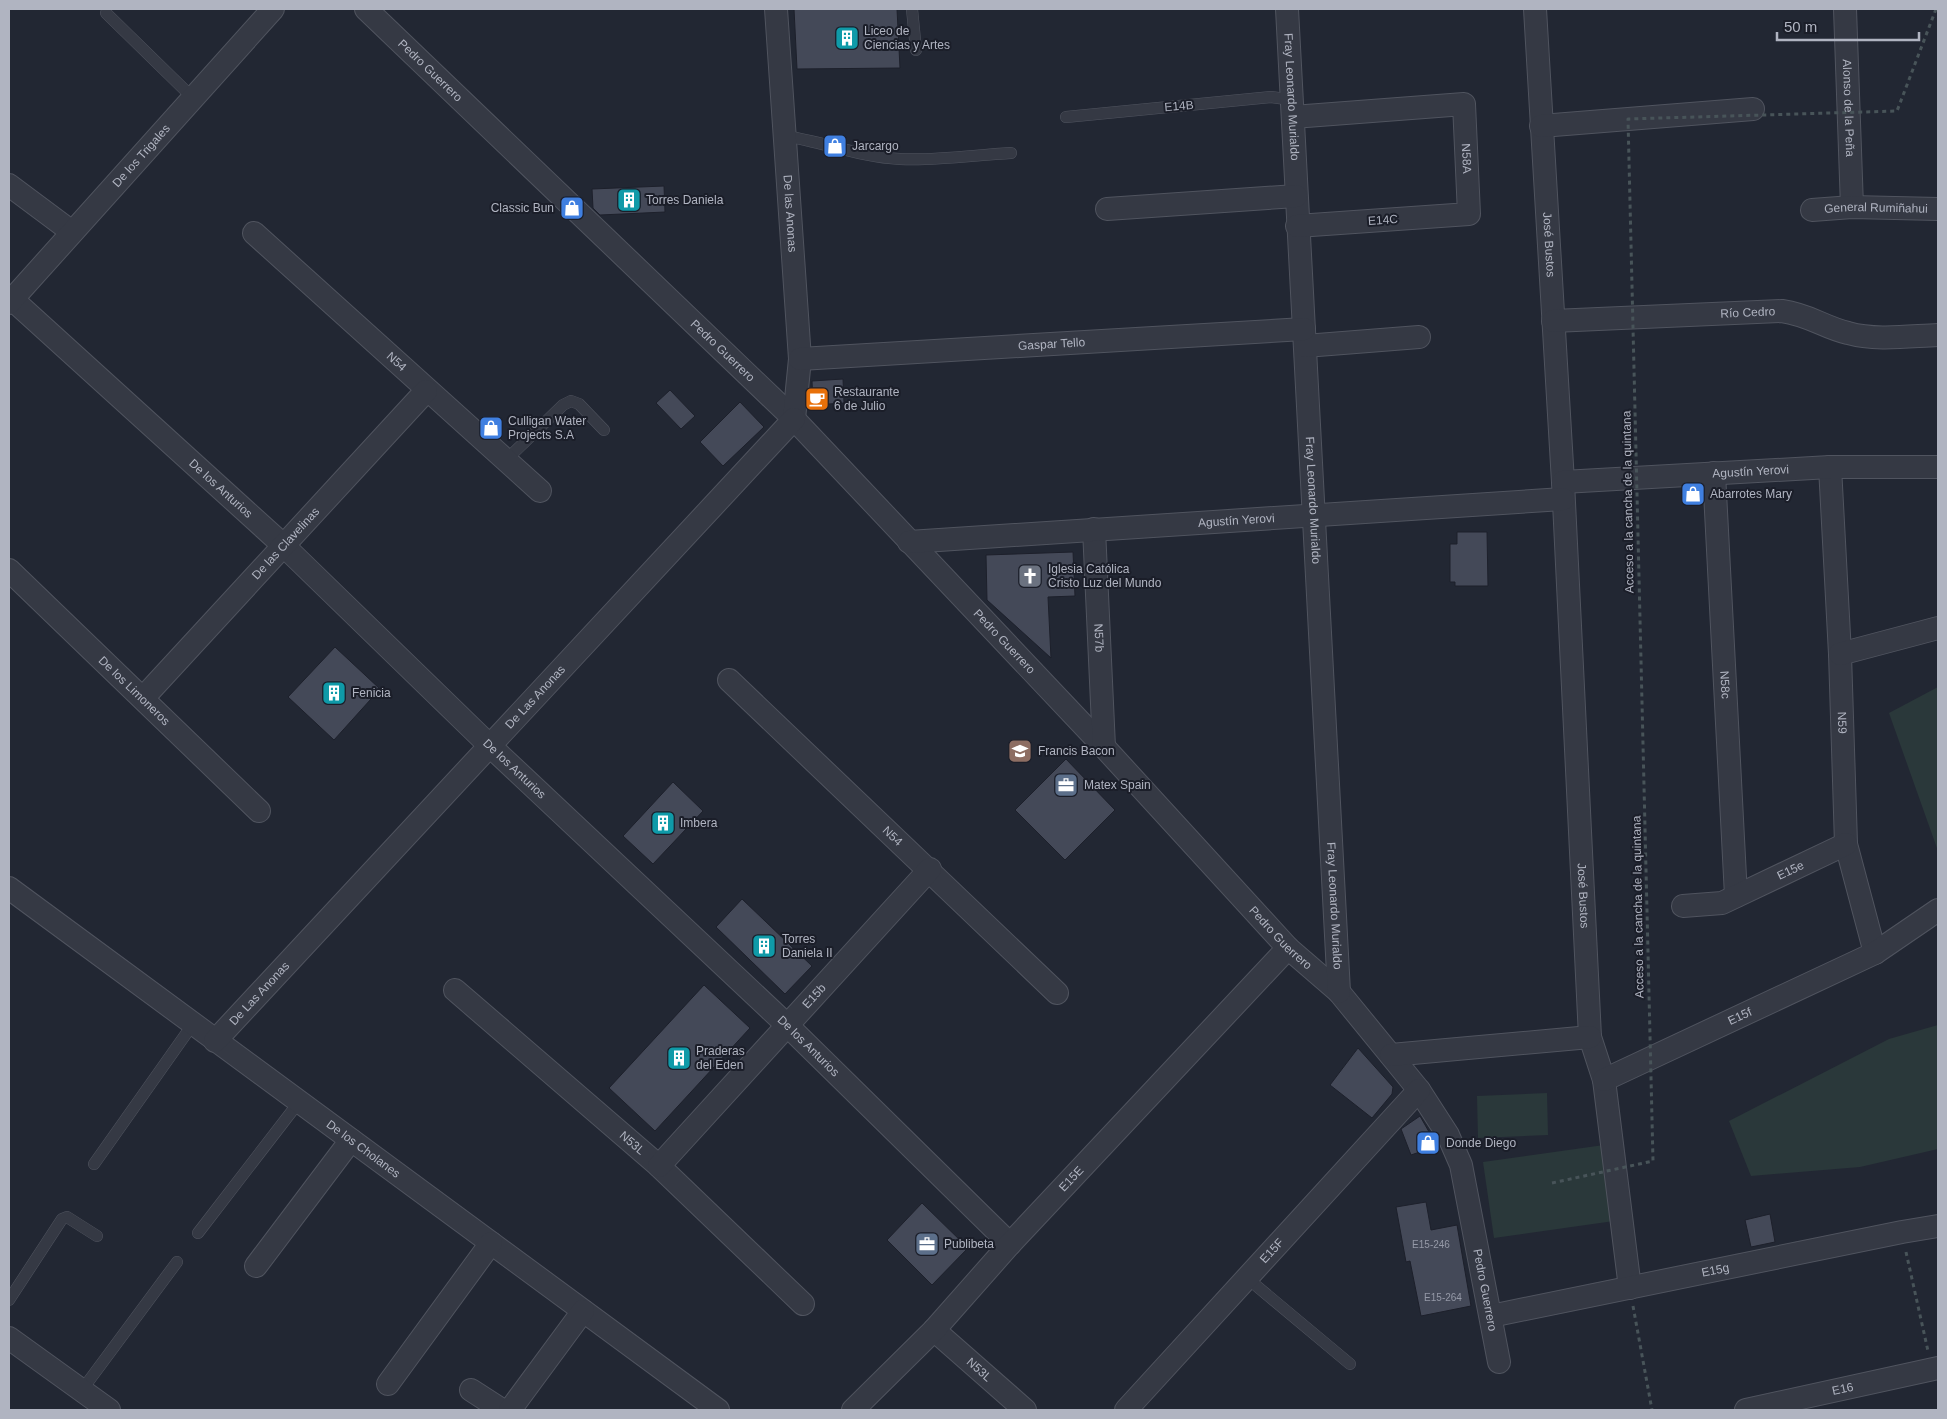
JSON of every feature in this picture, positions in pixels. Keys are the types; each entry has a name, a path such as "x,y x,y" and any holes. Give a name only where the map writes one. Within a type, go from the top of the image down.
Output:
{"street":[{"name":"De los Trigales","path":"10,301 273,9"},
{"name":"Pedro Guerrero","path":"366,9 794,420 1104,747 1288,948 1339,992 1391,1054 1419,1090 1448,1136 1461,1165 1499,1362"},
{"name":"De las Anonas","path":"776,9 800,359 794,420"},
{"name":"Fray Leonardo Murialdo","path":"1287,9 1339,992"},
{"name":"José Bustos","path":"1535,9 1563,490 1590,1037 1604,1080 1630,1288"},
{"name":"Alonso de la Peña","path":"1845,9 1852,208"},
{"name":"N58A","path":"1293,108 1464,104 1469,214"},
{"path":"1541,126 1753,109"},
{"path":"9,185 72,232"},
{"path":"1107,209 1296,196"},
{"name":"General Rumiñahui","path":"1812,210 1852,208 1938,209"},
{"name":"E14C","path":"1297,226 1469,214"},
{"name":"N54","path":"254,233 540,491"},
{"name":"De los Anturios","path":"10,301 283,545 489,745 788,1026 1010,1244"},
{"name":"Río Cedro","path":"1553,321 1782,311 1802,314 1850,334 1866,336 1938,335"},
{"name":"Gaspar Tello","path":"800,359 1305,337 1419,337"},
{"name":"De las Clavelinas","path":"144,698 426,390"},
{"name":"De Las Anonas","path":"215,1041 794,420"},
{"name":"Agustín Yerovi","path":"909,542 1315,515 1714,474 1830,467 1938,467"},
{"name":"N59","path":"1830,467 1840,654 1846,844 1876,953"},
{"name":"N58c","path":"1714,474 1736,896"},
{"name":"N57b","path":"1094,529 1104,747"},
{"name":"De los Limoneros","path":"9,570 144,698 259,811"},
{"path":"1840,654 1938,628"},
{"name":"N54","path":"729,680 930,869 1057,993"},
{"name":"E15e","path":"1683,906 1722,903 1846,844"},
{"name":"E15b","path":"659,1166 930,869"},
{"name":"De los Cholanes","path":"9,888 718,1410"},
{"name":"E15f","path":"1604,1080 1876,953 1938,910"},
{"name":"E15E","path":"853,1410 934,1330 1010,1244 1288,948"},
{"name":"N53L","path":"455,990 659,1166 804,1304"},
{"path":"1391,1054 1590,1037"},
{"name":"E15F","path":"1126,1410 1419,1090"},
{"path":"256,1266 351,1140"},
{"name":"E15g","path":"1491,1316 1938,1226"},
{"path":"388,1384 491,1243"},
{"path":"510,1410 583,1310"},
{"name":"N53L","path":"934,1330 1024,1410"},
{"path":"9,1338 109,1410"},
{"name":"E16","path":"1746,1410 1934,1361"},
{"path":"471,1390 502,1410"}],"lane":[{"path":"912,9 916,50"},
{"path":"106,13 192,98"},
{"name":"E14B","path":"1066,117 1271,98 1293,108"},
{"path":"784,136 812,140 848,152 900,159 1011,153"},
{"path":"506,460 562,405 571,401 579,404 604,430"},
{"path":"94,1164 193,1024"},
{"path":"198,1233 299,1102"},
{"path":"9,1300 62,1219 67,1217 73,1219 97,1236"},
{"path":"82,1390 177,1262"},
{"path":"1247,1278 1350,1364"}],"path":[{"path":"1628,119 1897,111 1936,9"},
{"name":"Acceso a la cancha de la quintana","path":"1552,1183 1653,1161 1628,119"},
{"path":"1902,1232 1934,1361"},
{"path":"1630,1288 1652,1410"}],"shaded area":[{"path":"1938,687 1938,851 1889,713"},
{"path":"1938,1025 1938,1149 1860,1167 1751,1176 1729,1121 1889,1039"},
{"path":"1547,1093 1548,1135 1478,1138 1477,1096"},
{"path":"1604,1145 1614,1221 1494,1238 1483,1162"}],"building":[{"name":"Liceo de Ciencias y Artes","path":"794,9 897,9 900,68 797,69"},
{"name":"Torres Daniela","path":"664,186 665,212 600,215 593,208 592,189"},
{"path":"843,379 844,403 813,405 812,381"},
{"path":"670,390 695,416 681,429 656,403"},
{"path":"740,402 764,427 723,466 700,442"},
{"path":"1457,532 1487,532 1488,586 1455,586 1455,582 1450,582 1450,544 1457,544"},
{"name":"Iglesia Católica Cristo Luz del Mundo","path":"1073,552 1075,596 1048,597 1051,658 987,600 986,555"},
{"name":"Fenicia","path":"335,647 380,689 334,740 288,697"},
{"name":"Matex Spain","path":"1066,759 1115,810 1065,860 1015,810"},
{"name":"Imbera","path":"673,782 703,811 653,864 623,836"},
{"name":"Torres Daniela II","path":"742,899 812,966 785,994 716,927"},
{"name":"Praderas del Eden","path":"704,985 750,1028 655,1131 609,1088"},
{"path":"1358,1048 1393,1087 1392,1094 1372,1118 1330,1085"},
{"path":"1420,1116 1437,1146 1411,1155 1401,1129"},
{"path":"1426,1202 1431,1230 1457,1225 1471,1306 1421,1316 1410,1261 1406,1262 1396,1207"},
{"name":"Publibeta","path":"922,1203 968,1248 932,1285 887,1240"},
{"path":"1770,1214 1775,1242 1751,1247 1745,1220"}],"place":[{"name":"Liceo de Ciencias y Artes","path":"847,38"},
{"name":"Jarcargo","path":"835,146"},
{"name":"Torres Daniela","path":"629,200"},
{"name":"Classic Bun","path":"572,208"},
{"name":"Restaurante 6 de Julio","path":"817,399"},
{"name":"Culligan Water Projects S.A","path":"491,428"},
{"name":"Abarrotes Mary","path":"1693,494"},
{"name":"Iglesia Católica Cristo Luz del Mundo","path":"1030,576"},
{"name":"Fenicia","path":"334,693"},
{"name":"Francis Bacon","path":"1020,751"},
{"name":"Matex Spain","path":"1066,785"},
{"name":"Imbera","path":"663,823"},
{"name":"Torres Daniela II","path":"764,946"},
{"name":"Praderas del Eden","path":"679,1058"},
{"name":"Donde Diego","path":"1428,1143"},
{"name":"Publibeta","path":"927,1244"}]}
